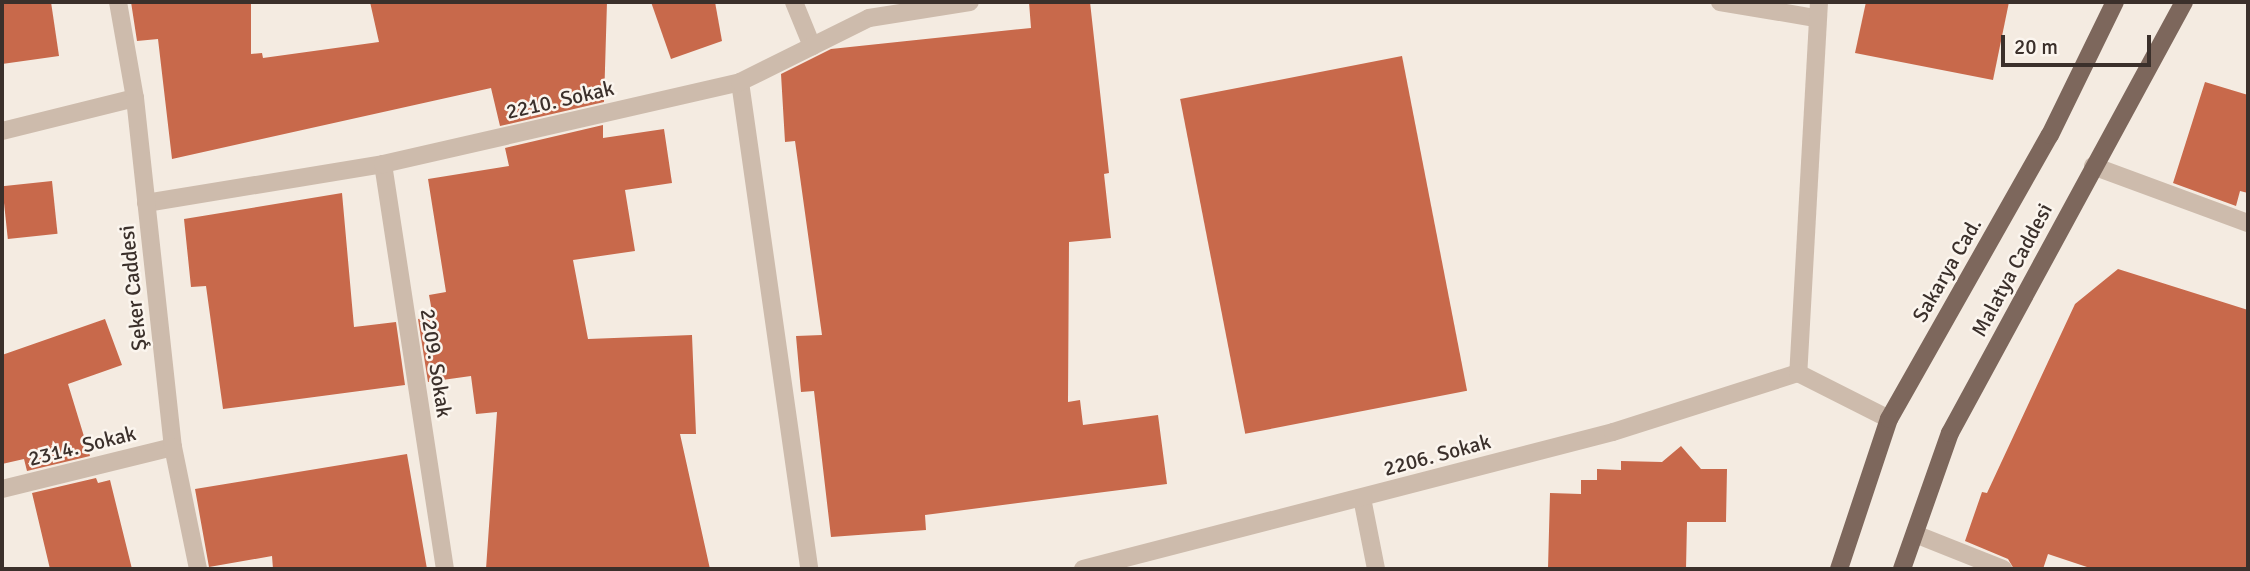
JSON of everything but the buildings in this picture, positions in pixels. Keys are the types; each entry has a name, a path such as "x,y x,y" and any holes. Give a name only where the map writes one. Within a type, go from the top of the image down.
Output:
{"main road":[{"name":"Sakarya Cad.","path":"1839,569 1889,419 2050,135 2115,2"},
{"name":"Malatya Caddesi","path":"1902,569 1950,433 2184,2"}],"street":[{"name":"Şeker Caddesi","path":"118,2 135,98 173,447 198,569"},
{"path":"794,2 812,46"},
{"name":"2210. Sokak","path":"146,203 383,164 740,82 869,18 970,2"},
{"path":"1720,2 1818,10 1798,373 1889,419"},
{"path":"740,82 809,569"},
{"path":"2,131 135,98"},
{"name":"2209. Sokak","path":"383,164 444,569"},
{"path":"2093,166 2248,223"},
{"name":"2206. Sokak","path":"1083,569 1613,432 1798,373"},
{"name":"2314. Sokak","path":"2,489 173,447"},
{"path":"1362,498 1376,569"},
{"path":"1915,534 2003,569"}]}
